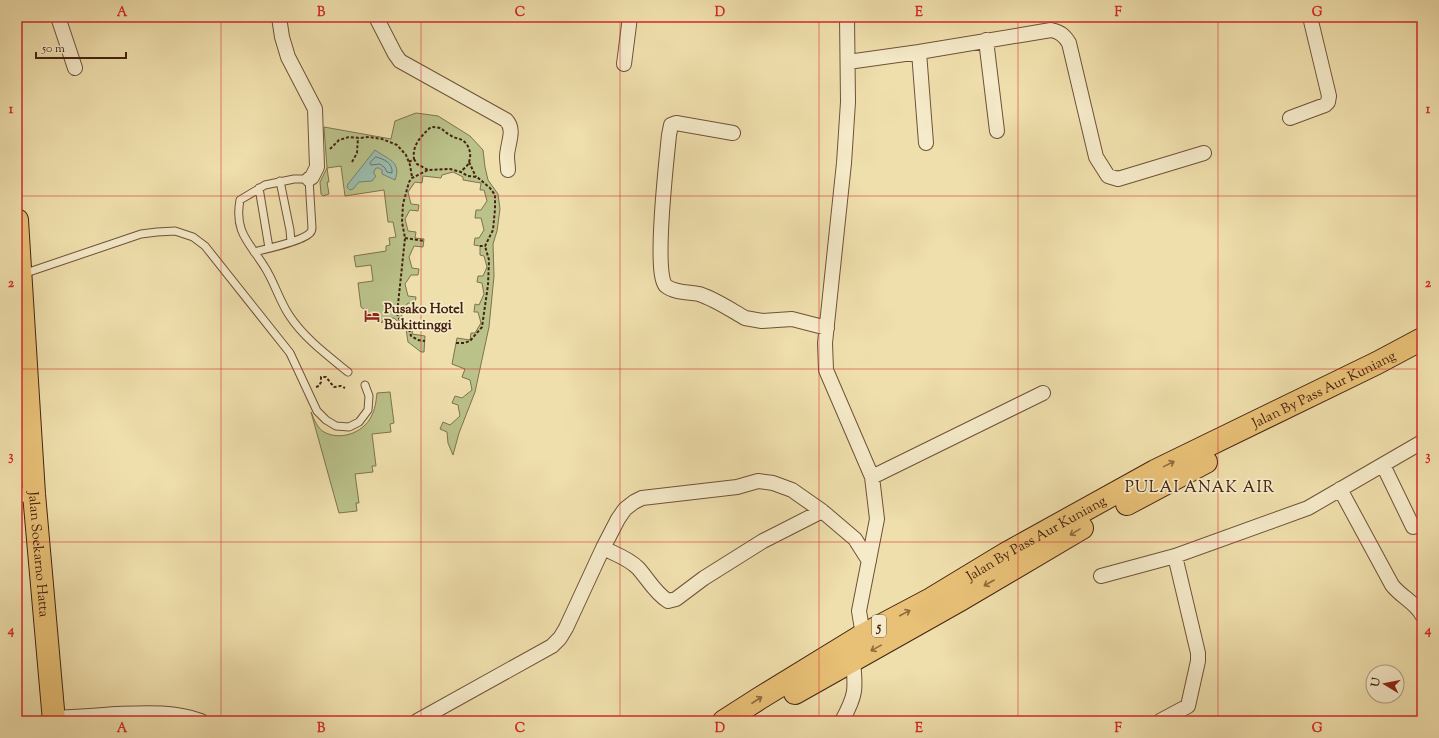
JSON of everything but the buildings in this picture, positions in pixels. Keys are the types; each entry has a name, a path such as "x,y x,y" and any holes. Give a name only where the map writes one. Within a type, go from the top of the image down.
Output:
{"highway":[{"name":"Jalan Soekarno Hatta","path":"17,220 26,495 53,719"},
{"name":"Jalan By Pass Aur Kuniang","path":"752,721 799,691 853,661 1042,543 1155,470 1376,363 1422,339"},
{"name":"Jalan By Pass Aur Kuniang","path":"1042,543 1087,525 1219,455 1422,356"},
{"name":"Jalan By Pass Aur Kuniang","path":"724,721 863,635 931,599 1011,561"}],"street":[{"path":"58,17 75,68"},
{"path":"279,17 282,37 288,57 315,109 317,167 312,177 309,179"},
{"path":"376,17 395,54 400,60 509,123 511,129 507,158 508,170"},
{"path":"624,64 630,17"},
{"path":"847,17 848,102 844,163 825,343 826,370 872,477 877,519 860,611 863,635"},
{"path":"1290,118 1324,105 1328,102 1329,96 1310,17"},
{"path":"848,62 1051,30 1059,32 1065,36 1069,43 1096,157 1108,176 1118,179 1204,153"},
{"path":"986,40 997,130"},
{"path":"919,52 926,143"},
{"path":"733,134 676,123 671,125 662,200 662,280 665,286 671,289 699,294 750,319 762,321 792,319 827,328"},
{"path":"872,477 1043,393"},
{"path":"1100,576 1175,556 1308,508 1422,442"},
{"path":"1383,465 1413,527"},
{"path":"417,721 552,646 560,638 566,628 618,519 625,509 642,498 737,488 758,481 772,483 792,490 822,511 855,539 869,561"},
{"path":"1340,489 1392,585 1414,605 1422,615"},
{"path":"603,548 627,559 638,568 662,597 668,601 676,599 704,578 762,541 822,511"},
{"path":"1160,721 1188,706 1198,661 1198,654 1175,556"},
{"path":"842,721 854,696 855,685 853,661"},
{"path":"53,719 143,713 173,717 191,717 201,721"}],"lane":[{"path":"254,252 291,242 306,236 311,232 309,179 294,179 265,185 240,200 238,211 240,227 247,242 254,252 265,267 289,315 315,346 348,372"},
{"path":"280,181 291,242"},
{"path":"259,188 269,248"},
{"path":"19,275 141,234 174,231 193,237 205,246 290,353 317,411 326,420 336,426 349,426 359,422 368,410 369,396 365,385"}],"path":[{"path":"428,170 417,164 414,159 413,151 417,142 431,127 438,127 444,129 450,135 462,140 468,145 471,169 477,178 490,188 495,195 496,209 493,230 485,246 489,260 488,285 482,327 470,341 456,343"},
{"path":"316,150 330,149 338,140 349,137 358,138 369,136 382,139 397,145 406,155 412,178"},
{"path":"352,162 356,153 358,138"},
{"path":"408,162 414,159"},
{"path":"461,172 469,162"},
{"path":"425,341 418,340 411,336 409,329 401,321 397,314 405,238 402,222 409,182 412,178 428,170 450,169 477,178"},
{"path":"405,238 424,241"},
{"path":"480,246 485,246"},
{"path":"401,321 402,325"},
{"path":"307,390 319,386 321,377 326,377 334,387 342,386 345,388"}],"green space":[{"path":"416,113 438,116 470,136 483,150 488,180 498,194 500,209 497,231 493,244 494,276 489,327 475,392 459,433 453,455 448,443 447,432 440,429 443,422 450,425 460,416 458,405 452,403 455,396 462,398 472,390 470,380 462,377 465,369 452,364 457,338 470,340 471,333 475,333 481,323 478,312 474,312 475,304 479,305 484,294 482,283 477,282 478,276 483,276 487,267 484,256 480,255 480,246 474,245 475,238 479,238 484,230 481,218 475,218 476,210 481,210 487,201 484,190 480,190 481,183 463,180 463,177 453,172 442,175 441,178 423,176 422,183 415,182 408,192 411,204 419,205 418,211 410,210 405,219 408,231 416,232 415,238 424,239 423,247 414,246 409,257 412,268 419,269 418,275 411,275 405,284 408,296 416,297 415,304 408,303 401,313 405,325 413,326 412,334 425,336 424,352 421,352 408,342 406,329 394,318 383,319 382,323 361,307 358,283 373,281 371,265 356,267 354,256 386,251 386,246 390,245 389,238 396,237 393,222 388,222 384,190 345,196 341,166 327,168 324,127 391,139 395,121"},
{"path":"327,168 329,194 323,196 321,194 320,182"},
{"path":"390,392 394,423 390,424 391,432 372,434 376,466 372,466 373,472 355,474 359,503 356,503 357,511 339,513 311,412 318,426 324,432 337,436 350,434 363,427 371,417 376,403 377,393"}],"water":[{"path":"375,150 392,161 395,165 397,174 395,180 382,174 382,170 376,168 374,174 376,176 372,181 359,182 353,189 350,190 347,187 348,184"}],"place":[{"name":"Pusako Hotel Bukittinggi","path":"372,316"}],"district":[{"name":"PULAI ANAK AIR","path":"1200,486"}]}
